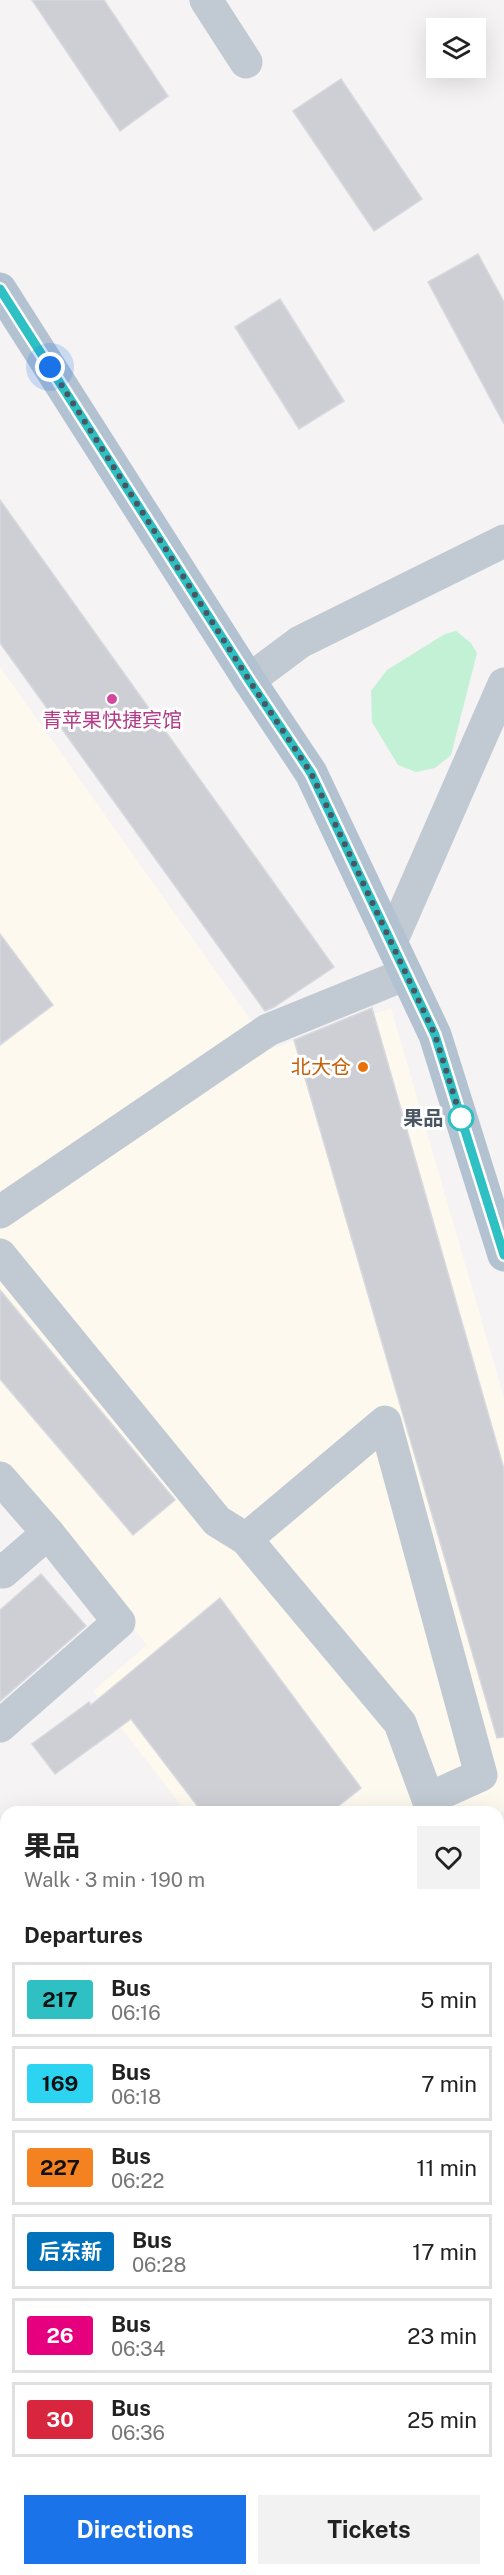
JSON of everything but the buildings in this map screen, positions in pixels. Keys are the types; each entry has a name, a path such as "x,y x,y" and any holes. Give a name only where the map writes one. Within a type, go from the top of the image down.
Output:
{"main road":[{"path":"0,289 249,680 311,773 435,1035 501,1237"}],"street":[{"path":"206,0 246,62"},
{"path":"249,680 300,642 504,541"},
{"path":"391,942 504,684"},
{"path":"0,1212 268,1030 406,974"},
{"path":"0,1255 217,1521 246,1539 400,1723 428,1799 481,1775 385,1422 246,1539"},
{"path":"0,1478 48,1533 119,1622 0,1726"},
{"path":"0,1569 3,1572 48,1533"}],"shaded area":[{"path":"0,667 271,1049 391,1008 504,1398 504,1806 181,1806 93,1691 147,1645 0,1468"}],"green space":[{"path":"456,631 471,643 477,653 451,755 435,768 416,772 398,765 372,722 371,691 387,670 445,634"}],"bus line":[{"name":"217","path":"0,289 249,680 311,773 435,1035 504,1255"}],"place":[{"name":"青苹果快捷宾馆","path":"112,699"},
{"name":"北大仓","path":"363,1067"},
{"name":"果品","path":"461,1118"}],"route":[{"path":"50,367 249,680 311,773 435,1035 461,1118"}]}
